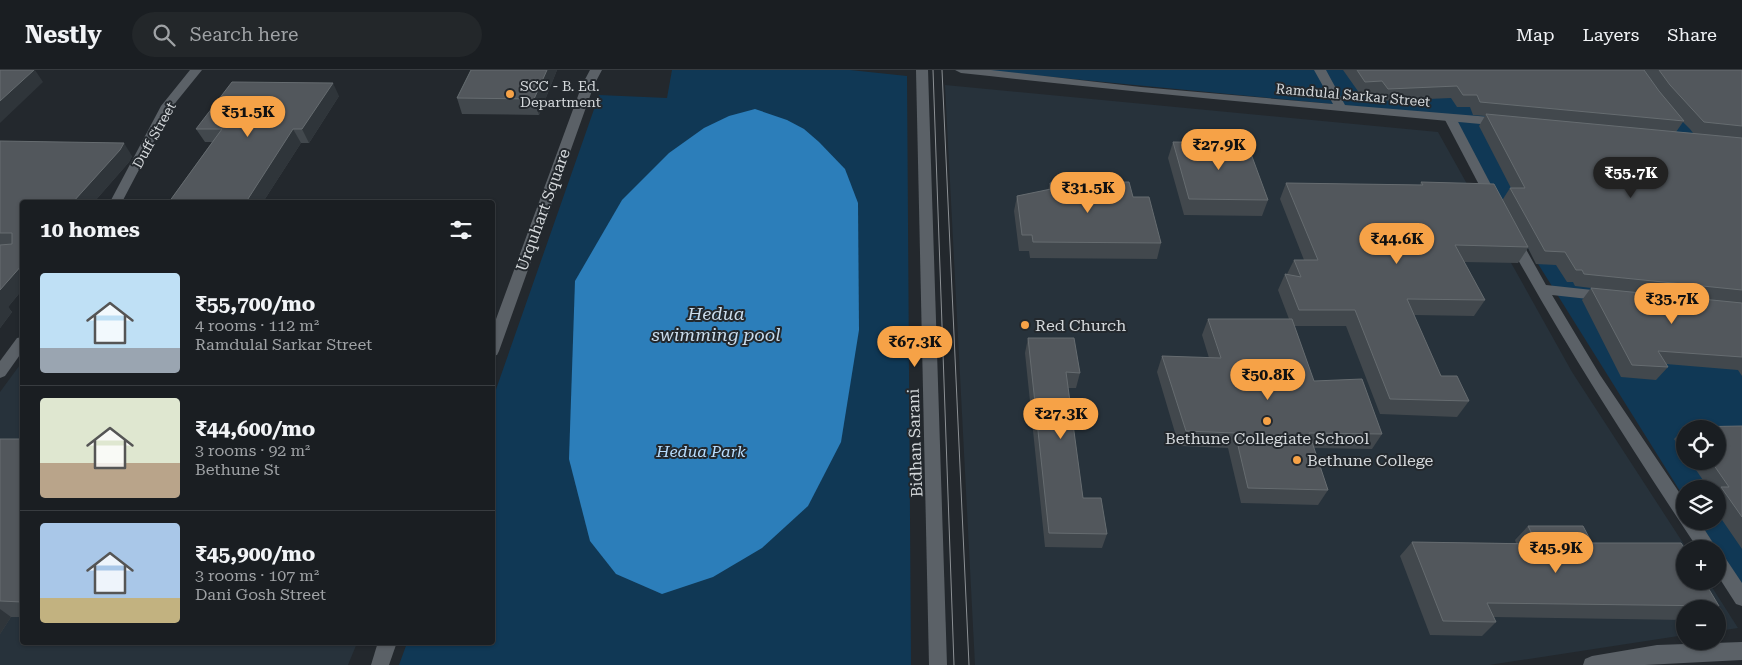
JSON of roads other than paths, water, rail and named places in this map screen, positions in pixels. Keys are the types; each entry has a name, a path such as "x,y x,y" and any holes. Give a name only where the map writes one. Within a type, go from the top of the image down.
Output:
{"street":[{"name":"Duff Street","path":"117,200 167,106 196,70"},
{"name":"Urquhart Square","path":"495,343 588,85 596,70"},
{"name":"Bidhan Sarani","path":"922,70 938,665"},
{"name":"Ramdulal Sarkar Street","path":"961,70 1141,90 1517,124"},
{"path":"1320,70 1342,109"},
{"path":"1450,118 1500,212"},
{"path":"1509,229 1540,289 1615,413 1676,502"},
{"path":"1540,289 1617,297"},
{"path":"0,372 20,345"},
{"path":"1726,574 1742,598"},
{"path":"380,665 387,645"},
{"path":"1592,665 1657,654 1742,650"}],"water":[{"name":"Hedua swimming pool","path":"755,109 787,120 804,129 819,142 845,169 858,203 859,330 841,442 808,506 762,548 713,577 662,594 616,574 590,541 569,459 575,281 622,200 669,153 704,128 729,116"}],"tram line":[{"path":"933,70 954,665"},
{"path":"942,70 969,665"}],"place":[{"name":"SCC - B. Ed. Department","path":"510,94"},
{"name":"Red Church","path":"1025,325"},
{"name":"Bethune Collegiate School","path":"1267,421"},
{"name":"Bethune College","path":"1297,460"}],"park label":[{"name":"Hedua Park","path":"701,451"}]}
